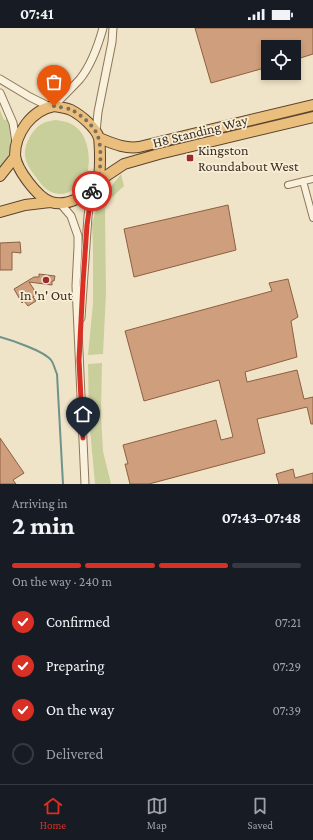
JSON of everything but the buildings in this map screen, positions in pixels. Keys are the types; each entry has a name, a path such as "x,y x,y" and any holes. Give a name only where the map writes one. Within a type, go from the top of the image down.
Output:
{"highway":[{"name":"H8 Standing Way","path":"97,135 122,146 133,148 313,105"},
{"path":"0,176 15,156 22,129 31,118 52,106 71,110 87,121 97,135 100,165 95,185 81,197 71,201 25,205 0,212"},
{"name":"H8 Standing Way","path":"95,185 124,164 313,117"},
{"path":"15,156 21,172 35,191 55,203"}],"street":[{"path":"0,79 30,97 52,106 80,78 93,60 103,28"},
{"path":"97,135 102,90 106,64 112,42 113,28"},
{"path":"0,93 13,123 17,144"},
{"path":"288,185 308,180 313,218"},
{"path":"79,360 87,225 95,185"},
{"path":"55,203 71,216 78,236 76,286 85,484"}],"green space":[{"path":"0,110 4,120 8,119 11,130 11,138 8,157 0,171"},
{"path":"55,120 64,121 78,129 86,141 89,156 88,171 83,183 71,191 62,194 56,194 43,186 26,162 25,156 26,146 34,131 42,124"},
{"path":"121,174 124,186 110,199 105,209 106,293 103,354 88,355 93,303 92,224 98,203"},
{"path":"102,363 101,415 103,451 111,484 95,484 89,418 88,364"}],"waterway":[{"path":"0,337 42,353 53,363 57,374 63,484"}],"way so far":[{"path":"54,106 71,110 87,121 99,138 100,165 98,182 92,188 92,191"}],"place":[{"name":"Kingston Roundabout West","path":"190,158"},
{"name":"In 'n' Out","path":"46,280"}],"route":[{"path":"83,438 79,360 87,225 92,191"}]}
